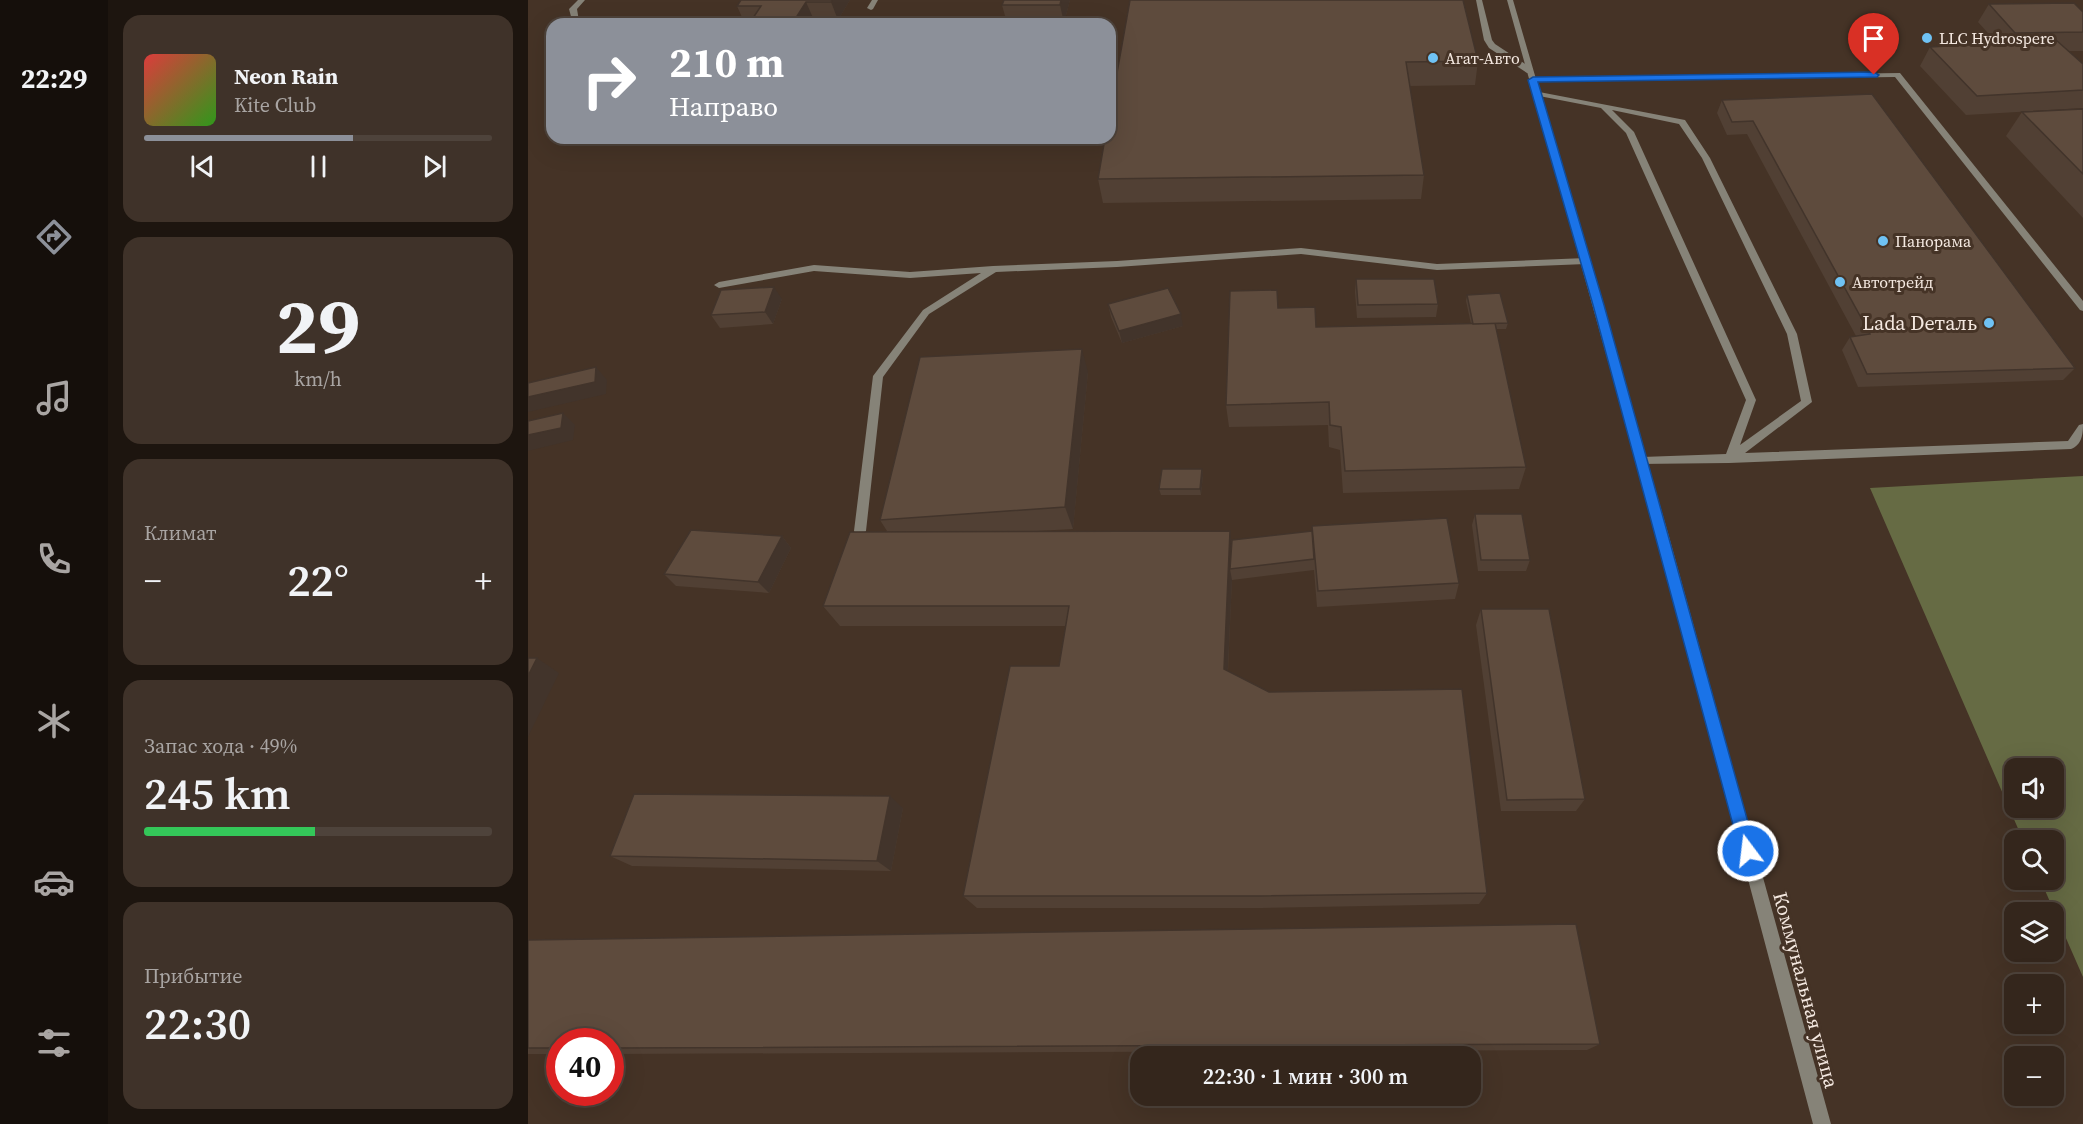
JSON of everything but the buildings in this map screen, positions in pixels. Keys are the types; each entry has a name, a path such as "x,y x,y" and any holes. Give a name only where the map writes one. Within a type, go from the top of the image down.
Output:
{"street":[{"path":"575,18 573,9 582,0"},
{"path":"871,8 875,0"},
{"path":"1479,0 1488,40 1492,46 1532,75 1897,75 2083,308"},
{"name":"Коммунальная улица","path":"1510,0 1642,461 1822,1124"},
{"path":"1537,93 1602,104 1682,122 1706,158 1792,334 1807,402 1729,459"},
{"path":"1602,104 1630,132 1751,400 1729,459"},
{"path":"719,285 814,268 910,274 1117,264 1301,251 1437,267 1586,261"},
{"path":"860,531 878,376 926,312 994,269"},
{"path":"1642,461 2071,445 2083,428"}],"green space":[{"path":"2083,476 2083,977 2064,934 2064,902 2050,902 2045,890 2064,890 2064,830 2019,830 2013,818 2064,818 2064,758 2004,758 2004,796 1870,488"}],"place":[{"name":"LLC Hydrospere","path":"1927,38"},
{"name":"Агат-Авто","path":"1433,58"},
{"name":"Панорама","path":"1883,241"},
{"name":"Автотрейд","path":"1840,282"},
{"name":"Lada Dеталь","path":"1989,323"}],"route":[{"path":"1748,851 1662,533 1533,80 1874,75"}]}
